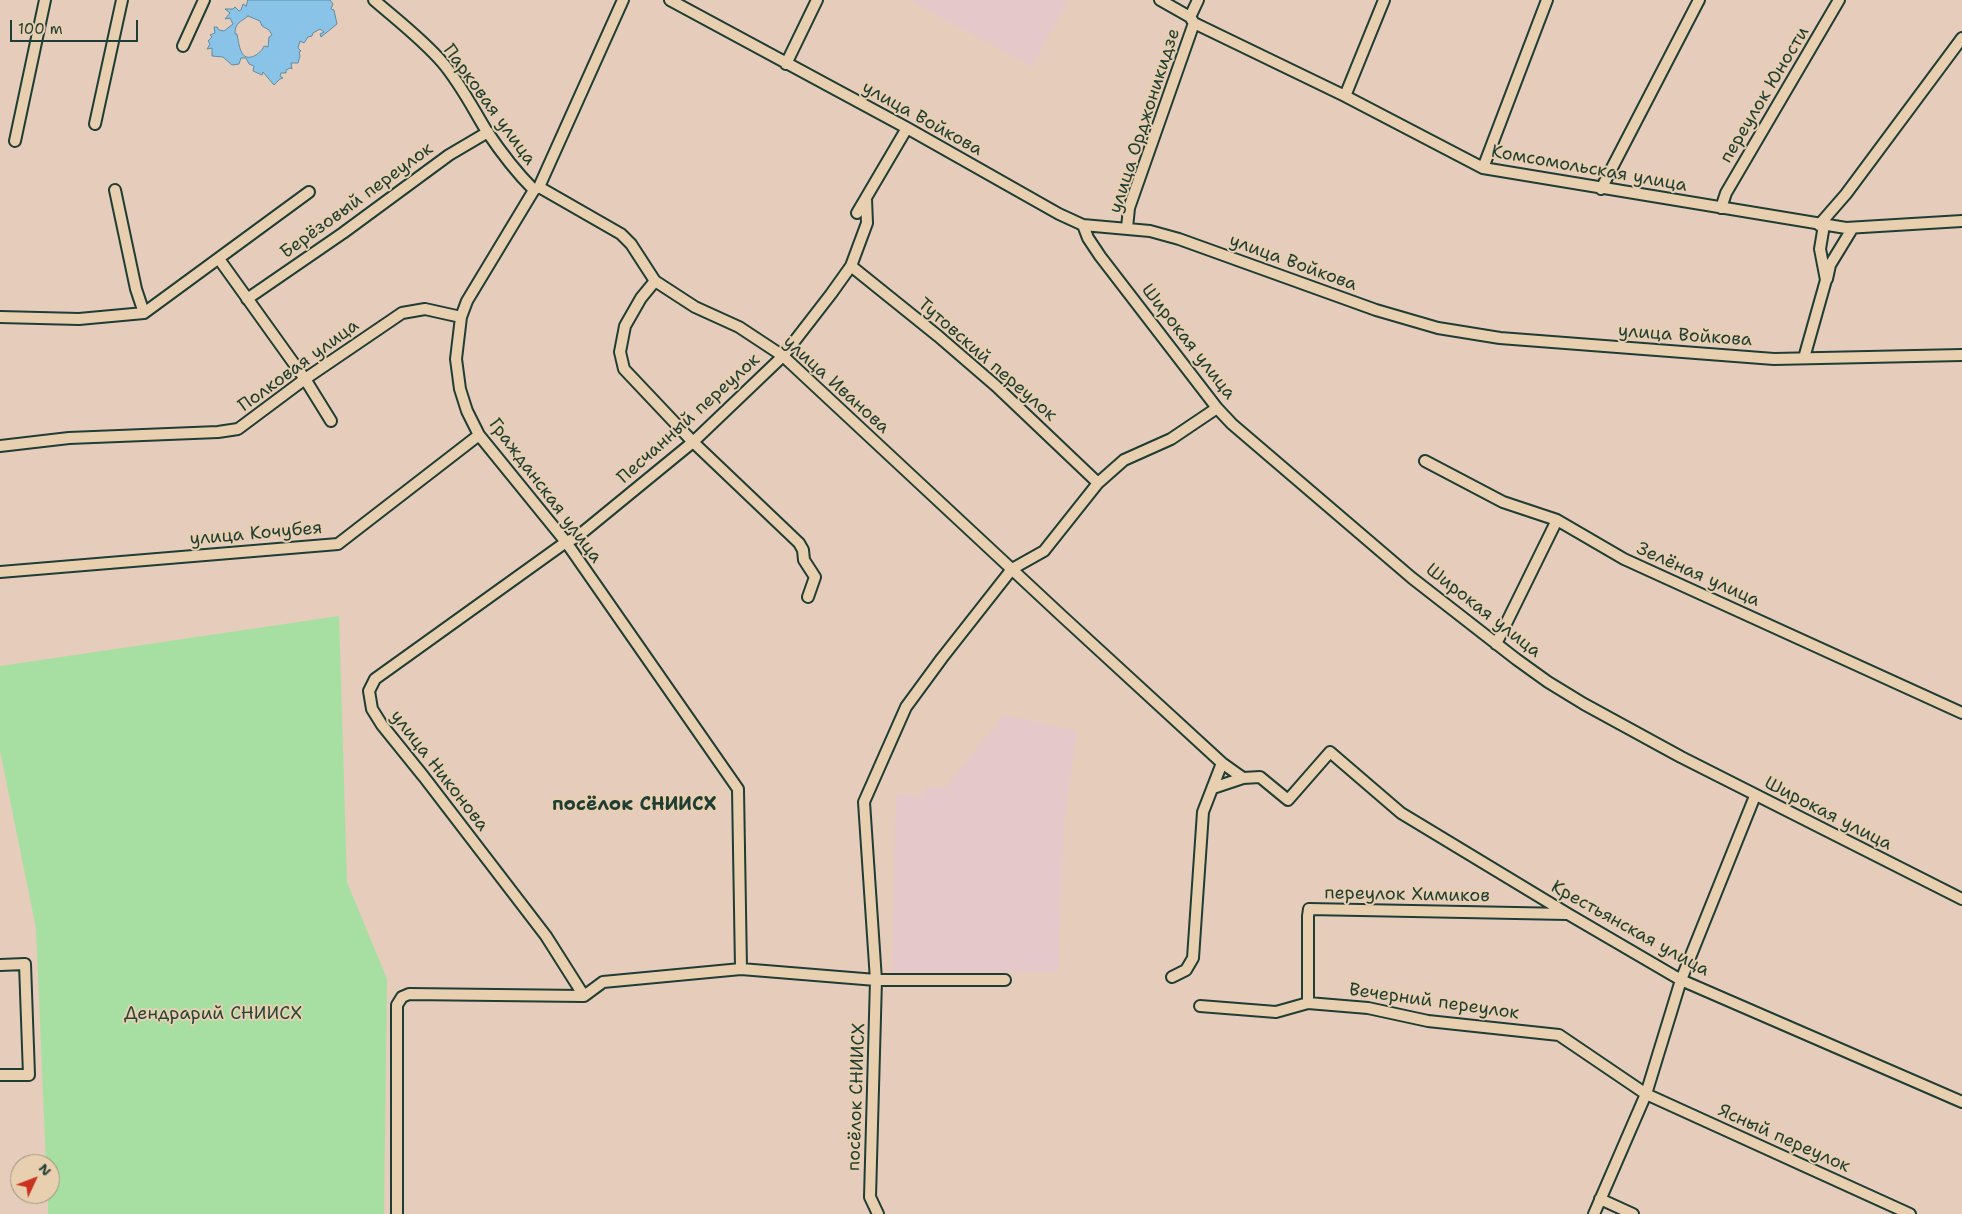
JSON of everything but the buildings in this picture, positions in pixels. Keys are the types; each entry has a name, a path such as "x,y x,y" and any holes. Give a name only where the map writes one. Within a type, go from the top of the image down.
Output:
{"street":[{"path":"15,141 45,0"},
{"path":"95,124 122,0"},
{"path":"183,46 204,0"},
{"name":"Парковая улица","path":"374,0 407,28 442,62 488,132 520,176 536,188"},
{"name":"Гражданская улица","path":"623,0 536,188 467,301 461,317 456,359 460,389 467,411 479,436 566,542 738,789 741,969"},
{"name":"улица Войкова","path":"670,0 907,128 1059,214 1083,225 1150,231 1180,239 1376,310 1438,328 1500,338 1774,360 1962,355"},
{"path":"786,64 817,0"},
{"name":"Комсомольская улица","path":"1160,0 1192,20 1345,96 1483,168 1821,225 1849,228 1962,221"},
{"name":"улица Орджоникидзе","path":"1127,228 1129,208 1198,0"},
{"path":"1345,96 1384,0"},
{"path":"1483,168 1547,0"},
{"path":"1601,189 1699,0"},
{"name":"переулок Юности","path":"1721,208 1726,193 1840,0"},
{"path":"1826,280 1820,249 1821,225 1962,38"},
{"path":"857,213 907,128"},
{"name":"Берёзовый переулок","path":"248,299 344,233 449,155 488,132"},
{"name":"улица Иванова","path":"536,188 621,234 631,244 655,282 695,307 739,327 782,356 1222,763 1243,778"},
{"path":"115,190 136,289 144,313"},
{"path":"0,317 79,319 144,313 219,260 229,250 309,192"},
{"name":"Песчанный переулок","path":"566,542 577,537 692,442 782,356 851,266 867,223 866,199"},
{"path":"1804,358 1830,266 1849,228 1838,220 1837,204"},
{"name":"Широкая улица","path":"1083,225 1088,238 1100,256 1217,408 1265,453 1412,578 1496,644 1548,682 1584,704 1755,796 1962,899"},
{"path":"219,260 305,380 331,421"},
{"name":"Тутовский переулок","path":"851,266 938,336 996,386 1098,483"},
{"path":"655,282 641,298 625,326 620,352 624,369 692,442 799,543 803,550 804,560 815,576 808,597"},
{"name":"Полковая улица","path":"0,446 69,438 218,432 238,429 402,313 425,309 461,317"},
{"path":"1012,569 1044,551 1098,483 1124,460 1171,439 1217,408"},
{"name":"улица Кочубея","path":"0,572 338,544 479,436"},
{"name":"Зелёная улица","path":"1425,460 1503,502 1557,520 1624,559 1962,713"},
{"path":"1496,644 1557,520"},
{"name":"улица Никонова","path":"566,542 375,679 369,691 372,709 382,726 424,777 546,936 584,996"},
{"name":"посёлок СНИИСХ","path":"878,1214 870,1197 876,980 864,802 906,707 940,660 1012,569"},
{"name":"Крестьянская улица","path":"1243,778 1260,777 1288,800 1330,752 1401,813 1681,980 1962,1102"},
{"path":"1172,977 1186,970 1193,958 1203,812 1222,763"},
{"path":"1212,788 1243,778"},
{"path":"1594,1214 1646,1094 1681,980 1755,796"},
{"name":"переулок Химиков","path":"1308,1003 1309,909 1568,914"},
{"path":"0,965 25,964 29,1075 0,1075"},
{"path":"397,1214 397,1005 402,997 410,994 584,996 602,982 741,969 876,980 1004,980"},
{"name":"Вечерний переулок","path":"1200,1006 1276,1012 1308,1003 1368,1008 1428,1021 1559,1035 1646,1094"},
{"name":"Ясный переулок","path":"1646,1094 1910,1214"},
{"path":"1600,1199 1633,1214"}],"shaded area":[{"path":"914,0 1069,0 1032,67 913,2"},
{"path":"1004,715 1077,731 1064,823 1058,972 892,972 896,794 924,796 926,786 945,788"}],"green space":[{"name":"Дендрарий СНИИСХ","path":"339,616 347,882 387,979 384,1214 48,1214 48,1204 60,1204 60,1154 46,1154 36,928 0,751 0,666"}],"water":[{"path":"248,0 330,0 333,4 331,9 334,10 337,24 321,37 320,34 324,32 320,29 308,37 304,43 300,41 298,48 301,51 299,52 298,63 291,63 292,69 286,70 286,73 281,73 280,76 283,78 274,85 263,72 262,75 253,71 254,66 249,64 246,58 241,58 239,64 232,65 223,57 212,56 212,48 207,49 210,44 208,41 212,37 210,35 215,33 214,27 224,31 233,24 230,18 225,19 230,13 225,9 233,9 235,7 239,11 243,4 246,6","holes":["248,16 260,21 262,26 269,30 272,35 269,37 268,47 264,46 257,55 246,57 240,49 237,34 235,34 236,27 238,23"]}],"district":[{"name":"посёлок СНИИСХ","path":"634,805"}]}
